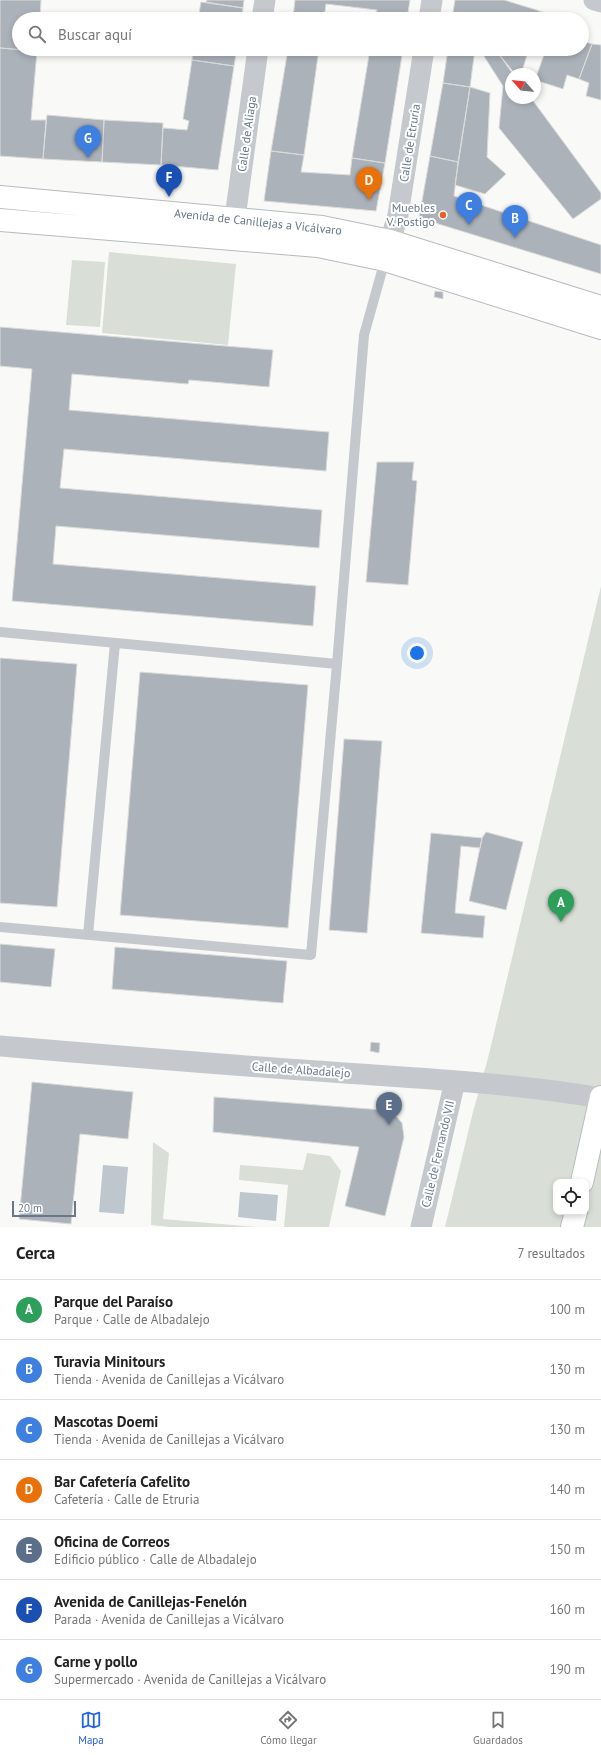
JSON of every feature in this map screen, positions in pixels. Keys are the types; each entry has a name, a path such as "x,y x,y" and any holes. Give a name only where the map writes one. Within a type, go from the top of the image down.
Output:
{"main road":[{"name":"Avenida de Canillejas a Vicálvaro","path":"0,197 322,227 601,328"},
{"name":"Avenida de Canillejas a Vicálvaro","path":"0,220 318,246 388,250 601,307"},
{"path":"583,1179 601,1098"},
{"path":"572,1227 575,1215"}],"street":[{"path":"263,12 265,0"},
{"path":"430,12 432,0"},
{"path":"594,0 601,2"},
{"name":"Calle de Aliaga","path":"235,218 257,56"},
{"name":"Calle de Etruria","path":"388,250 398,215 423,56"},
{"name":"Calle de Albadalejo","path":"0,1046 187,1062 455,1081 553,1090 601,1098"},
{"name":"Calle de Fernando VII","path":"421,1227 455,1081"}],"lane":[{"path":"0,927 311,955 364,335 388,250"},
{"path":"0,632 337,664"},
{"path":"88,935 115,643"}],"shaded area":[{"path":"109,252 236,264 228,345 102,333"},
{"path":"72,260 105,262 100,327 66,325"},
{"path":"601,586 601,1227 445,1227 473,1112 488,1058"},
{"path":"153,1142 169,1153 163,1219 257,1227 170,1227 151,1225"},
{"path":"307,1153 330,1156 341,1171 329,1227 284,1227 288,1185 239,1180 240,1165 303,1170"},
{"path":"103,1165 128,1167 124,1214 99,1212"},
{"path":"240,1192 278,1195 276,1221 238,1217"}],"building":[{"path":"0,0 41,0 40,12 12,12 12,49 0,48"},
{"path":"207,0 244,0 243,8 206,2"},
{"path":"295,0 410,0 408,12 377,12 377,10 326,4 325,12 294,12"},
{"path":"455,0 504,0 540,11 540,12 453,12"},
{"path":"201,2 243,8 243,12 199,12"},
{"path":"589,43 592,44 589,52"},
{"path":"592,44 601,45 601,100 586,96 589,83 579,79 588,56 589,56"},
{"path":"0,48 12,49 12,56 37,56 31,120 46,120 43,159 0,156"},
{"path":"192,56 236,56 234,66 192,60"},
{"path":"287,56 318,56 304,155 271,151"},
{"path":"369,56 402,56 385,163 352,158"},
{"path":"447,56 474,56 470,87 443,83"},
{"path":"484,56 500,56 509,68 505,68 505,104 535,104 601,193 601,199 573,219 499,128 503,86"},
{"path":"501,56 527,56 523,68 510,68"},
{"path":"544,56 588,56 579,79 567,75 563,89 541,82 541,68 539,68"},
{"path":"192,60 234,66 218,170 161,165 163,128 187,130 189,121 183,119"},
{"path":"443,83 470,87 458,162 430,156"},
{"path":"470,87 490,93 487,157 506,174 485,194 455,185"},
{"path":"47,115 104,120 102,162 43,159"},
{"path":"104,120 163,123 161,165 102,162"},
{"path":"271,151 304,155 301,172 350,175 352,158 385,163 376,211 264,201"},
{"path":"430,156 458,162 454,196 601,245 601,274 419,218"},
{"path":"435,291 443,292 443,299 434,297"},
{"path":"0,327 273,350 269,387 189,380 188,384 72,374 69,410 329,432 326,471 64,449 60,488 322,510 319,548 56,526 53,564 316,586 313,626 12,601 32,369 0,366"},
{"path":"377,462 414,462 412,480 417,481 408,585 366,582"},
{"path":"0,658 77,664 57,907 0,903"},
{"path":"140,672 308,685 288,928 120,915"},
{"path":"344,739 382,741 367,933 329,930"},
{"path":"486,832 523,842 506,910 469,901 482,838"},
{"path":"431,833 482,838 480,848 461,846 455,913 485,916 483,938 421,933"},
{"path":"0,944 55,949 51,987 0,982"},
{"path":"115,947 287,961 283,1003 112,989"},
{"path":"371,1042 380,1043 379,1053 370,1051"},
{"path":"32,1082 133,1092 128,1139 80,1134 71,1224 19,1219"},
{"path":"214,1097 383,1110 396,1116 402,1123 404,1137 385,1216 345,1206 359,1147 213,1132"}],"place":[{"name":"Carne y pollo","path":"88,158"},
{"name":"Avenida de Canillejas-Fenelón","path":"169,197"},
{"name":"Bar Cafetería Cafelito","path":"369,200"},
{"name":"Muebles V. Postigo","path":"443,215"},
{"name":"Mascotas Doemi","path":"469,225"},
{"name":"Turavia Minitours","path":"515,238"},
{"name":"Parque del Paraíso","path":"561,922"},
{"name":"Oficina de Correos","path":"389,1125"}]}
